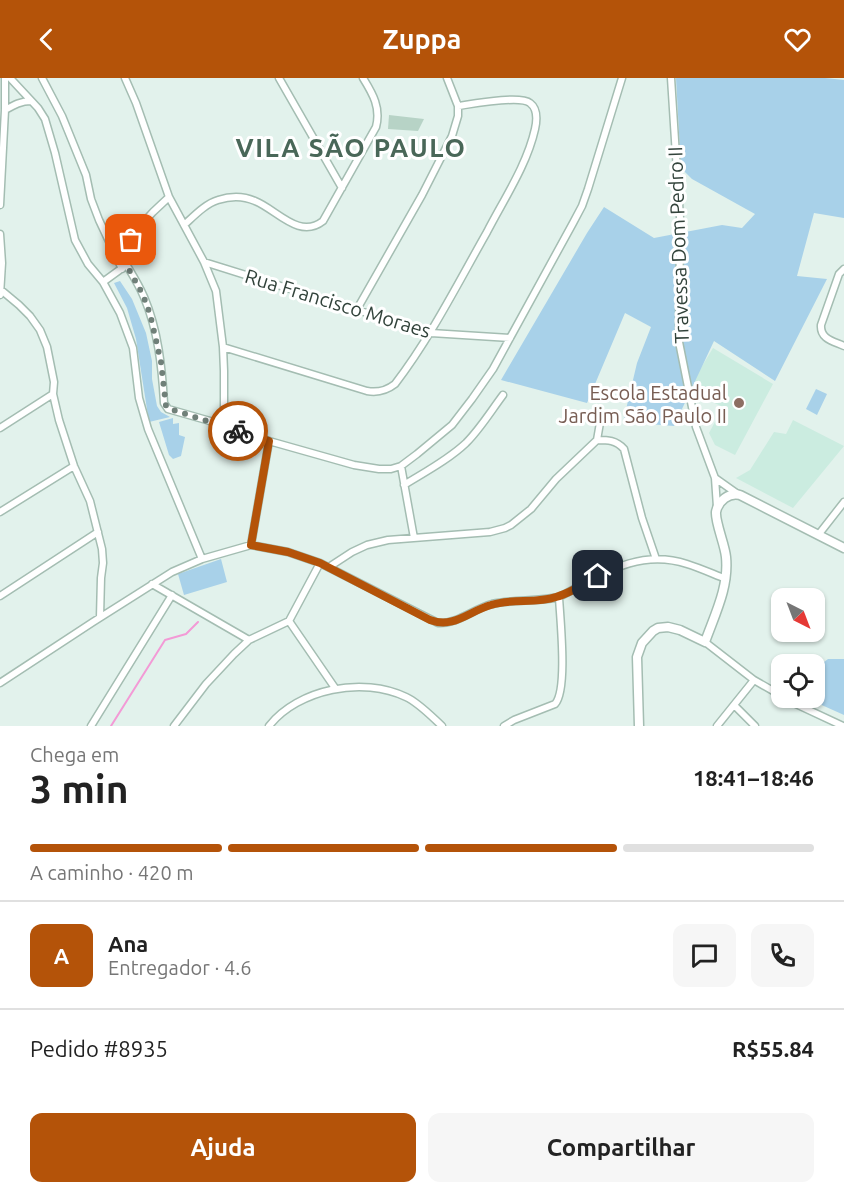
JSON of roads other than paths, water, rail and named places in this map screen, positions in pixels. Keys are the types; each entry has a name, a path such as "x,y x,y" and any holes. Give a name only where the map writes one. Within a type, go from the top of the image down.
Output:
{"street":[{"path":"0,205 6,110 5,78"},
{"path":"10,78 38,108 45,119 56,153 75,240 120,313 133,348 139,398 148,429 202,559"},
{"path":"42,78 62,117 86,175 91,199 99,220 143,295 150,314 161,362 164,403 167,407 269,441 354,465 379,469 401,466 433,442 452,425 493,369 582,206 622,78"},
{"path":"125,78 169,197 204,262 216,291 223,347 224,425"},
{"path":"279,78 342,188"},
{"path":"184,225 216,200 230,197 257,201 299,226 314,227 323,221 378,120 376,104 363,78"},
{"path":"356,311 441,160 455,126 458,106 447,78"},
{"name":"Travessa Dom Pedro II","path":"671,79 680,218 679,342 696,428 715,478 716,514 726,556 726,579 705,642"},
{"path":"223,347 374,393 388,390 395,384 431,333 522,164 535,130 537,119 535,109 531,103 524,100 498,100 458,106"},
{"path":"6,110 19,103 32,101"},
{"path":"103,282 124,266 131,240 141,225 169,197"},
{"path":"0,234 1,293 19,305 40,330 51,365 54,382 53,394 74,466 90,501 102,549 100,617"},
{"name":"Rua Francisco Moraes","path":"204,262 431,333 510,338"},
{"path":"844,269 839,274 820,331 827,339 844,346"},
{"path":"0,428 53,394"},
{"path":"404,485 464,444 503,394"},
{"path":"329,567 346,555 367,545 388,540 490,532 505,528 531,508 556,479 597,440 601,417"},
{"path":"597,440 614,441 624,449 642,518 656,560"},
{"path":"251,545 269,441"},
{"path":"0,512 74,466"},
{"path":"401,466 414,538"},
{"path":"715,478 740,495 844,548"},
{"path":"717,510 726,497 740,495"},
{"path":"819,534 844,502"},
{"path":"0,596 98,532"},
{"path":"0,683 172,572 202,559 251,545 288,552 320,563 438,623 452,622 493,604 559,597 609,570 640,560 672,560 686,563 726,579"},
{"path":"174,726 206,684 249,640 289,621 320,563"},
{"path":"152,584 249,640"},
{"path":"91,726 172,595"},
{"path":"504,726 555,704 559,700 562,682 559,597"},
{"path":"289,621 334,688"},
{"path":"639,726 637,657 647,636 658,628 668,627 680,630 705,642 771,690"},
{"path":"717,726 754,680"},
{"path":"269,726 285,710 305,699 334,688 366,687 389,690 407,697 442,726"},
{"path":"734,705 755,726"},
{"path":"805,708 843,726"}],"waterway":[{"path":"111,726 165,640 186,634 198,622"}],"place":[{"name":"Escola Estadual Jardim São Paulo II","path":"739,403"}],"district":[{"name":"VILA SÃO PAULO","path":"351,147"}]}
